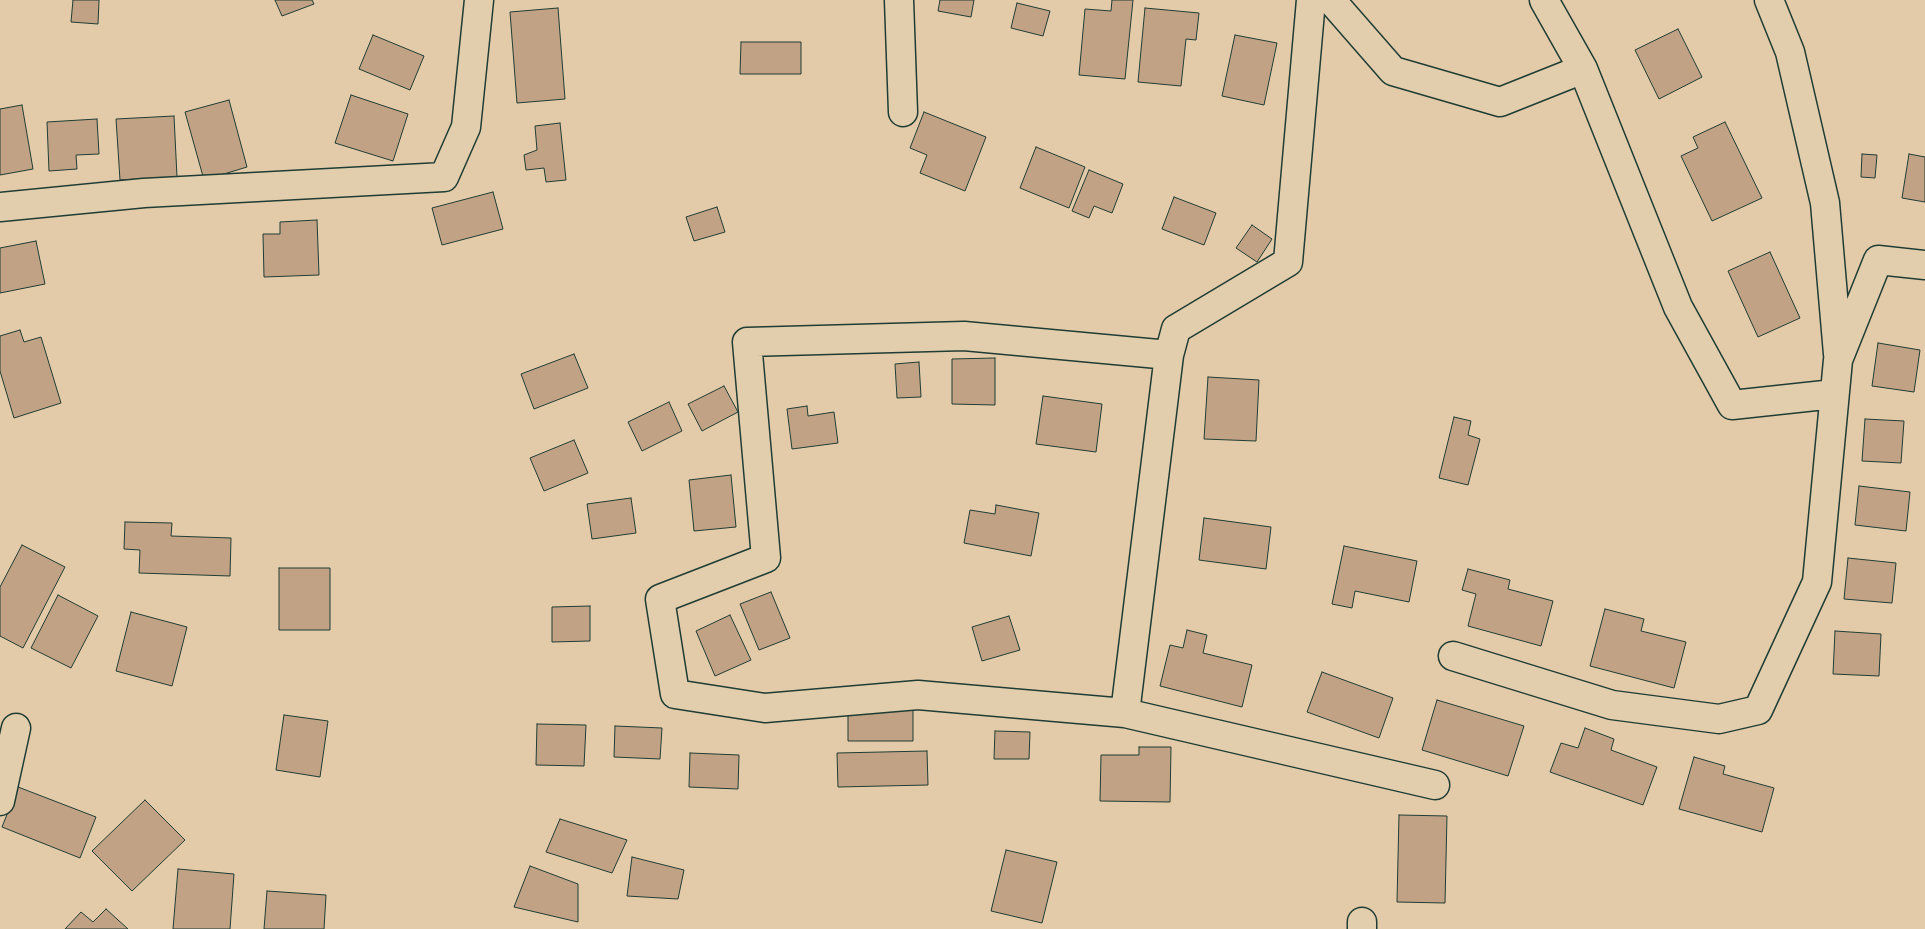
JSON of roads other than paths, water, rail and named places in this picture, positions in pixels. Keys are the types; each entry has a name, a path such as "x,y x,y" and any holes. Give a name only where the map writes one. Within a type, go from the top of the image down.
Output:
{"street":[{"path":"0,207 144,193 444,177 466,127 479,0"},
{"path":"899,0 903,112"},
{"path":"1125,713 1169,355 1176,329 1288,262 1311,0"},
{"path":"1331,0 1393,71 1500,102 1583,69"},
{"path":"1544,0 1583,69 1678,307 1732,405 1834,394"},
{"path":"1453,656 1612,705 1719,719 1758,710 1817,582 1838,360 1825,203 1790,52 1769,0"},
{"path":"1838,360 1878,260 1925,265"},
{"path":"1169,355 964,336 746,342 766,558 660,599 675,694 765,708 918,695 1125,713 1435,785"},
{"path":"0,801 16,728"}]}
